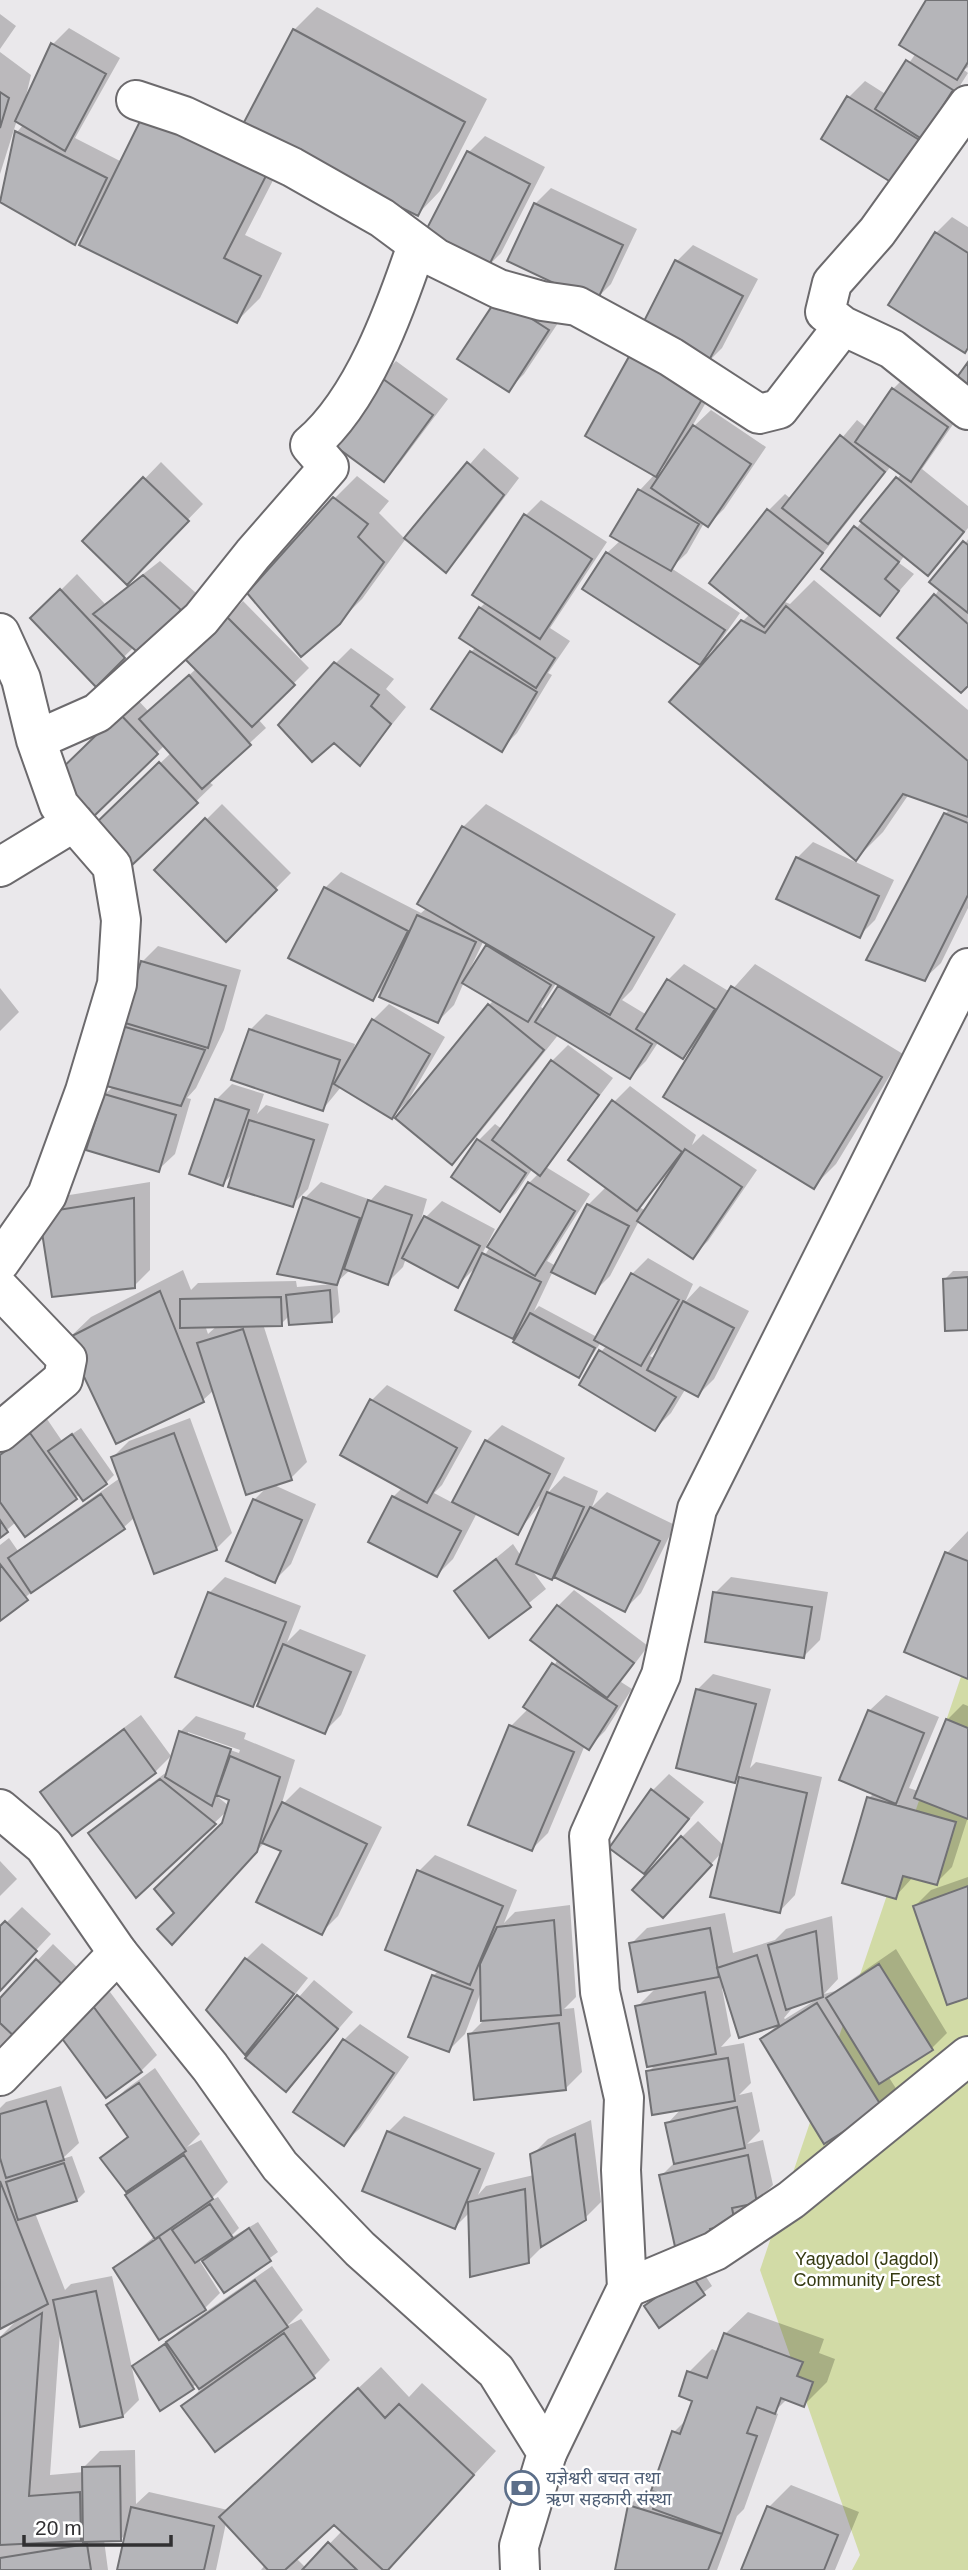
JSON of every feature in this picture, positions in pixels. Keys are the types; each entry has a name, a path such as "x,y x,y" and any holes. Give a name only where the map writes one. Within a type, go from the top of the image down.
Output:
{"street":[{"path":"136,100 184,116 292,167 382,218 436,258 499,289 542,301 577,306 671,357 759,414 779,409 843,326"},
{"path":"968,105 877,232 832,283 825,312 843,326 892,349 968,410"},
{"path":"36,740 97,713 201,619 329,467 310,445 331,427 361,375 396,308 417,245"},
{"path":"0,633 21,679 36,740 58,805 112,866 121,920 117,984 85,1091 47,1195 0,1262"},
{"path":"0,867 74,822"},
{"path":"514,2562 547,2453 627,2288 621,2170 624,2098 600,1992 589,1836 661,1675 697,1509 968,968"},
{"path":"0,1289 67,1359 63,1379 0,1432"},
{"path":"0,1809 44,1846 118,1952 210,2067 280,2166 360,2249 496,2371 547,2453"},
{"path":"0,2076 118,1952"},
{"path":"627,2288 715,2251 791,2200 968,2056"}],"green space":[{"name":"Yagyadol (Jagdol) Community Forest","path":"968,1656 968,2570 852,2570 860,2555 760,2270"}],"building":[{"path":"926,0 968,0 968,62 957,80 899,45"},
{"path":"293,29 465,122 418,216 241,128"},
{"path":"51,43 106,74 65,151 15,121"},
{"path":"906,60 953,90 922,139 875,109"},
{"path":"0,92 9,98 0,128"},
{"path":"847,96 921,141 894,184 821,139"},
{"path":"145,111 268,172 224,258 261,276 237,323 79,245"},
{"path":"15,131 107,178 75,245 0,202"},
{"path":"467,151 530,184 486,271 422,238"},
{"path":"534,203 623,245 596,303 507,261"},
{"path":"935,232 968,253 968,348 965,353 888,305"},
{"path":"675,260 743,296 706,366 639,331"},
{"path":"498,297 549,330 509,392 457,359"},
{"path":"631,353 704,396 656,477 585,436"},
{"path":"968,362 968,389 955,380"},
{"path":"379,376 433,415 384,482 331,443"},
{"path":"892,388 948,427 911,482 855,442"},
{"path":"693,425 751,464 708,527 651,488"},
{"path":"840,435 885,472 828,544 782,508"},
{"path":"467,462 504,495 446,573 404,538"},
{"path":"143,477 189,521 127,585 82,541"},
{"path":"896,477 964,532 928,576 860,521"},
{"path":"638,489 699,524 671,571 610,536"},
{"path":"333,497 368,524 358,537 384,562 340,624 301,657 247,593"},
{"path":"767,509 823,553 764,627 709,583"},
{"path":"524,514 592,559 540,639 472,595"},
{"path":"854,526 899,562 885,579 899,591 880,616 821,569"},
{"path":"963,541 968,545 968,613 929,582"},
{"path":"606,552 725,630 700,665 582,589"},
{"path":"143,575 181,610 142,656 93,614"},
{"path":"60,589 125,658 96,687 30,618"},
{"path":"934,594 968,624 968,686 961,693 897,638"},
{"path":"786,606 968,761 968,817 903,794 856,861 669,702 741,620 765,633"},
{"path":"479,607 555,658 536,688 459,638"},
{"path":"226,616 295,685 252,727 184,658"},
{"path":"470,651 537,692 502,752 431,709"},
{"path":"334,662 379,695 371,706 391,724 360,766 334,743 312,762 278,725"},
{"path":"189,675 251,745 202,789 139,719"},
{"path":"119,713 158,754 92,818 53,777"},
{"path":"159,762 198,803 132,865 94,825"},
{"path":"944,813 968,823 968,895 925,981 866,960"},
{"path":"205,818 277,890 226,942 154,870"},
{"path":"462,826 654,937 610,1015 417,904"},
{"path":"796,857 879,896 860,938 776,899"},
{"path":"324,887 408,931 373,1001 288,958"},
{"path":"417,915 476,942 438,1023 379,997"},
{"path":"486,945 551,985 528,1022 462,983"},
{"path":"141,961 226,986 208,1048 122,1022"},
{"path":"667,979 715,1009 683,1059 636,1029"},
{"path":"558,986 652,1044 630,1079 535,1022"},
{"path":"731,986 882,1077 814,1189 663,1097"},
{"path":"488,1004 544,1050 452,1165 395,1118"},
{"path":"372,1019 430,1054 392,1119 334,1084"},
{"path":"122,1026 205,1050 181,1106 99,1084"},
{"path":"249,1029 340,1060 323,1111 231,1080"},
{"path":"551,1060 599,1095 540,1176 492,1140"},
{"path":"104,1094 176,1115 159,1172 86,1150"},
{"path":"215,1099 249,1110 223,1186 189,1174"},
{"path":"612,1100 682,1152 637,1211 568,1160"},
{"path":"249,1120 314,1140 293,1207 228,1187"},
{"path":"477,1139 526,1173 500,1212 451,1177"},
{"path":"685,1149 742,1187 693,1259 637,1221"},
{"path":"528,1182 575,1211 535,1276 487,1247"},
{"path":"303,1197 360,1218 337,1285 277,1274"},
{"path":"134,1198 135,1288 52,1297 39,1213"},
{"path":"368,1200 412,1215 388,1285 344,1269"},
{"path":"587,1204 629,1226 595,1294 551,1272"},
{"path":"424,1216 480,1246 458,1288 402,1258"},
{"path":"482,1253 541,1282 513,1339 455,1310"},
{"path":"631,1273 679,1300 641,1366 594,1340"},
{"path":"968,1277 968,1330 945,1331 943,1279"},
{"path":"330,1290 332,1322 289,1325 286,1295"},
{"path":"160,1291 204,1402 116,1444 66,1339"},
{"path":"281,1297 282,1326 180,1328 180,1299"},
{"path":"683,1301 734,1328 698,1397 647,1370"},
{"path":"530,1313 595,1348 579,1378 513,1342"},
{"path":"243,1329 292,1480 246,1495 197,1343"},
{"path":"599,1350 676,1397 655,1431 579,1385"},
{"path":"370,1399 457,1448 427,1503 340,1455"},
{"path":"30,1433 77,1499 25,1537 0,1502 0,1455"},
{"path":"174,1433 217,1550 154,1574 111,1457"},
{"path":"72,1434 107,1484 83,1501 48,1451"},
{"path":"485,1440 550,1474 518,1535 452,1502"},
{"path":"547,1492 584,1507 552,1580 516,1564"},
{"path":"101,1494 125,1529 31,1593 8,1558"},
{"path":"392,1496 461,1531 437,1577 368,1542"},
{"path":"253,1499 302,1520 275,1583 226,1561"},
{"path":"590,1507 660,1541 625,1612 554,1577"},
{"path":"0,1520 8,1532 0,1538"},
{"path":"945,1552 968,1561 968,1679 904,1652"},
{"path":"496,1559 531,1607 489,1638 454,1591"},
{"path":"0,1564 28,1600 0,1621"},
{"path":"208,1592 286,1622 253,1707 175,1677"},
{"path":"713,1592 812,1607 804,1658 705,1642"},
{"path":"557,1605 634,1663 607,1698 530,1640"},
{"path":"283,1644 351,1672 325,1734 257,1706"},
{"path":"552,1663 617,1706 589,1750 523,1707"},
{"path":"696,1689 756,1704 735,1783 676,1768"},
{"path":"868,1710 924,1733 896,1804 839,1780"},
{"path":"946,1719 968,1728 968,1819 914,1798"},
{"path":"509,1725 574,1752 532,1851 468,1825"},
{"path":"124,1729 156,1773 72,1836 40,1792"},
{"path":"179,1731 231,1749 212,1806 165,1777"},
{"path":"230,1756 280,1777 257,1852 172,1945 157,1929 174,1913 154,1889 222,1823 229,1800 216,1795"},
{"path":"739,1777 807,1793 780,1913 710,1897"},
{"path":"160,1779 216,1824 136,1898 88,1833"},
{"path":"651,1789 689,1819 644,1874 609,1848"},
{"path":"867,1797 956,1822 937,1885 903,1876 896,1899 842,1883"},
{"path":"282,1802 367,1844 322,1935 256,1902 281,1851 262,1843"},
{"path":"681,1836 712,1865 663,1918 632,1890"},
{"path":"417,1870 503,1906 470,1985 385,1950"},
{"path":"968,1886 968,1998 947,2005 913,1906"},
{"path":"554,1920 561,2015 481,2021 480,1964 497,1927"},
{"path":"5,1921 37,1951 0,1991 0,1926"},
{"path":"710,1928 719,1977 638,1992 629,1943"},
{"path":"816,1931 823,1997 786,2010 768,1945"},
{"path":"757,1955 779,2025 739,2038 717,1968"},
{"path":"245,1958 294,1994 245,2055 206,2010"},
{"path":"36,1959 66,1988 18,2040 0,2023 0,1998"},
{"path":"879,1964 933,2050 879,2084 826,1998"},
{"path":"432,1975 473,1990 449,2052 408,2037"},
{"path":"705,1992 716,2054 647,2067 635,2006"},
{"path":"297,1995 338,2029 286,2092 245,2058"},
{"path":"817,2003 882,2107 824,2144 760,2039"},
{"path":"93,2006 142,2072 106,2098 58,2033"},
{"path":"559,2023 566,2090 474,2100 468,2034"},
{"path":"343,2039 394,2073 344,2146 293,2112"},
{"path":"728,2058 735,2101 652,2115 646,2071"},
{"path":"139,2083 186,2151 126,2192 100,2158 128,2137 106,2105"},
{"path":"46,2101 64,2160 6,2178 0,2158 0,2114"},
{"path":"737,2107 745,2148 674,2164 665,2123"},
{"path":"387,2131 480,2169 455,2229 362,2191"},
{"path":"575,2134 586,2220 541,2247 530,2154"},
{"path":"184,2155 213,2199 155,2239 125,2195"},
{"path":"748,2155 757,2203 732,2208 735,2223 710,2229 713,2244 676,2251 659,2175"},
{"path":"64,2163 77,2201 18,2220 6,2182"},
{"path":"0,2181 48,2304 0,2329"},
{"path":"525,2189 529,2263 470,2277 468,2202"},
{"path":"210,2204 233,2238 195,2263 172,2230"},
{"path":"249,2228 271,2261 224,2293 202,2261"},
{"path":"159,2237 206,2310 159,2340 113,2268"},
{"path":"690,2273 705,2295 659,2328 644,2306"},
{"path":"255,2280 288,2327 199,2389 166,2342"},
{"path":"96,2291 123,2417 80,2427 53,2300"},
{"path":"42,2313 29,2496 80,2492 81,2541 0,2545 0,2338"},
{"path":"284,2333 315,2378 215,2452 181,2406"},
{"path":"724,2333 803,2362 797,2376 813,2382 804,2407 781,2398 775,2414 757,2407 747,2433 757,2436 722,2534 653,2509 659,2493 651,2491 672,2431 680,2434 692,2401 679,2396 687,2371 707,2378"},
{"path":"165,2344 194,2389 160,2411 132,2366"},
{"path":"358,2388 385,2418 399,2404 474,2475 388,2570 383,2570 334,2525 285,2570 268,2570 219,2517"},
{"path":"120,2466 121,2541 83,2542 82,2467"},
{"path":"628,2505 722,2534 708,2570 615,2570"},
{"path":"767,2506 838,2535 824,2570 741,2570"},
{"path":"131,2507 214,2526 204,2570 117,2570"},
{"path":"328,2542 357,2570 302,2570"},
{"path":"87,2544 91,2570 0,2570 0,2558"}],"place":[{"name":"यज्ञेश्वरी बचत तथा ऋण सहकारी संस्था","path":"522,2488"}]}
